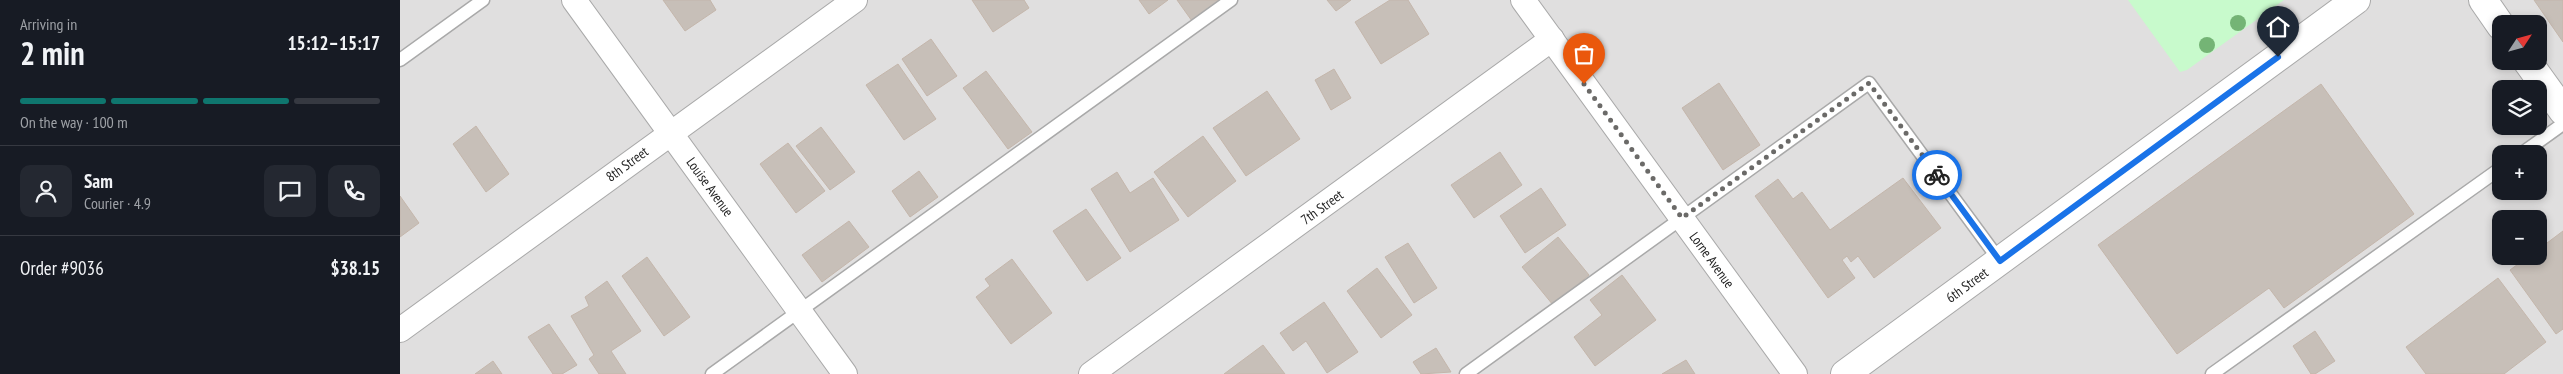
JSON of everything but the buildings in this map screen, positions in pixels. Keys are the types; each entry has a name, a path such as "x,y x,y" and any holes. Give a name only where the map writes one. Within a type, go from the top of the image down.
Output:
{"street":[{"name":"Louise Avenue","path":"574,0 846,374"},
{"name":"8th Street","path":"400,330 855,0"},
{"name":"Lorne Avenue","path":"1523,0 1795,374"},
{"name":"6th Street","path":"1845,374 2356,0"},
{"path":"2483,0 2493,15"},
{"name":"7th Street","path":"1091,374 1552,39"},
{"path":"2533,70 2563,111"}],"lane":[{"path":"400,60 483,0"},
{"path":"712,374 1231,0"},
{"path":"1466,374 1869,83 2000,261"},
{"path":"2534,145 2563,124"},
{"path":"2212,374 2492,174"}],"shaded area":[{"path":"400,0 2563,0 2563,374 400,374"}],"green space":[{"path":"2128,0 2284,0 2187,70 2180,72"}],"way so far":[{"path":"1584,84 1682,218 1869,83 1937,175"}],"route":[{"path":"1937,175 2000,261 2278,57"}]}
